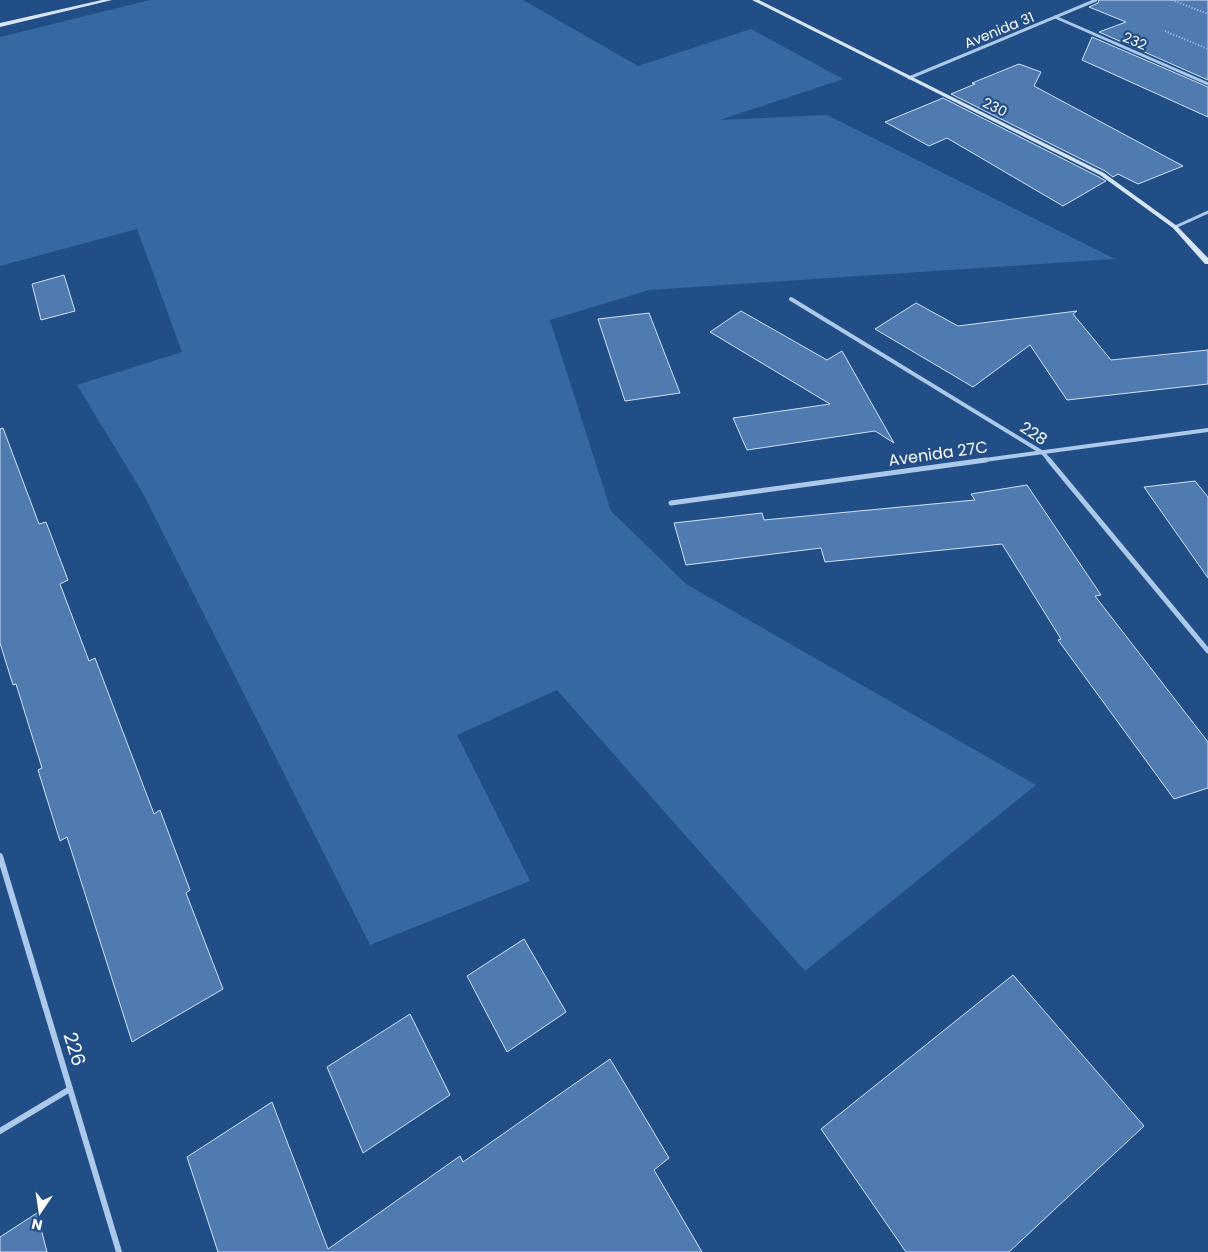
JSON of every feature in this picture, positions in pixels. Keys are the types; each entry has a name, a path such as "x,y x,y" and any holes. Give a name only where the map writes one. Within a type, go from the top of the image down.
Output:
{"street":[{"path":"0,24 109,0"},
{"name":"230","path":"754,0 1102,174 1175,227 1208,262"},
{"name":"Avenida 31","path":"908,78 1096,0"},
{"name":"232","path":"1054,18 1208,84"},
{"name":"228","path":"791,300 1043,452 1208,651"},
{"name":"Avenida 27C","path":"671,503 1208,430"},
{"name":"226","path":"0,856 119,1252"},
{"path":"0,1131 70,1089"}],"lane":[{"path":"1175,227 1208,212"}],"path":[{"path":"1172,0 1208,14"},
{"path":"1165,31 1208,49"}],"shaded area":[{"path":"150,0 523,0 638,66 751,29 843,79 720,120 827,115 1115,259 649,290 550,320 611,511 686,584 1036,785 805,971 557,690 457,735 530,881 370,945 144,495 77,385 182,352 137,229 0,266 0,37"}],"building":[{"path":"1099,0 1208,0 1208,80 1099,32 1126,22 1089,7 1098,3"},
{"path":"1092,37 1208,87 1208,117 1082,60"},
{"path":"1019,64 1041,72 1034,86 1183,166 1138,184 1118,174 1113,177 1105,171 951,94 975,84 972,83"},
{"path":"943,98 1106,181 1063,206 947,138 929,146 885,122"},
{"path":"64,275 75,311 41,320 32,284"},
{"path":"916,303 958,326 1077,311 1073,314 1111,360 1208,350 1208,384 1067,400 1030,345 973,387 875,329"},
{"path":"741,311 827,360 842,351 894,443 875,431 747,450 733,418 830,404 710,332"},
{"path":"649,313 680,393 625,401 598,319"},
{"path":"3,428 39,524 46,522 68,580 60,584 89,661 95,658 154,814 160,810 190,890 186,893 223,989 132,1042 67,837 60,841 38,770 42,768 16,684 13,685 0,643 0,429"},
{"path":"1195,481 1208,497 1208,578 1144,487"},
{"path":"1027,485 1101,595 1095,596 1208,742 1208,788 1174,799 1058,640 1061,639 1002,544 825,562 821,548 686,565 674,523 762,513 764,520 975,500 971,494"},
{"path":"524,939 566,1012 507,1052 467,976"},
{"path":"1013,975 1144,1126 1009,1252 906,1252 821,1129"},
{"path":"410,1014 450,1095 363,1153 327,1067"},
{"path":"610,1059 669,1158 654,1170 702,1252 218,1252 187,1157 272,1102 328,1249 460,1156 463,1162"},
{"path":"37,1213 47,1252 0,1252 0,1237"}]}
